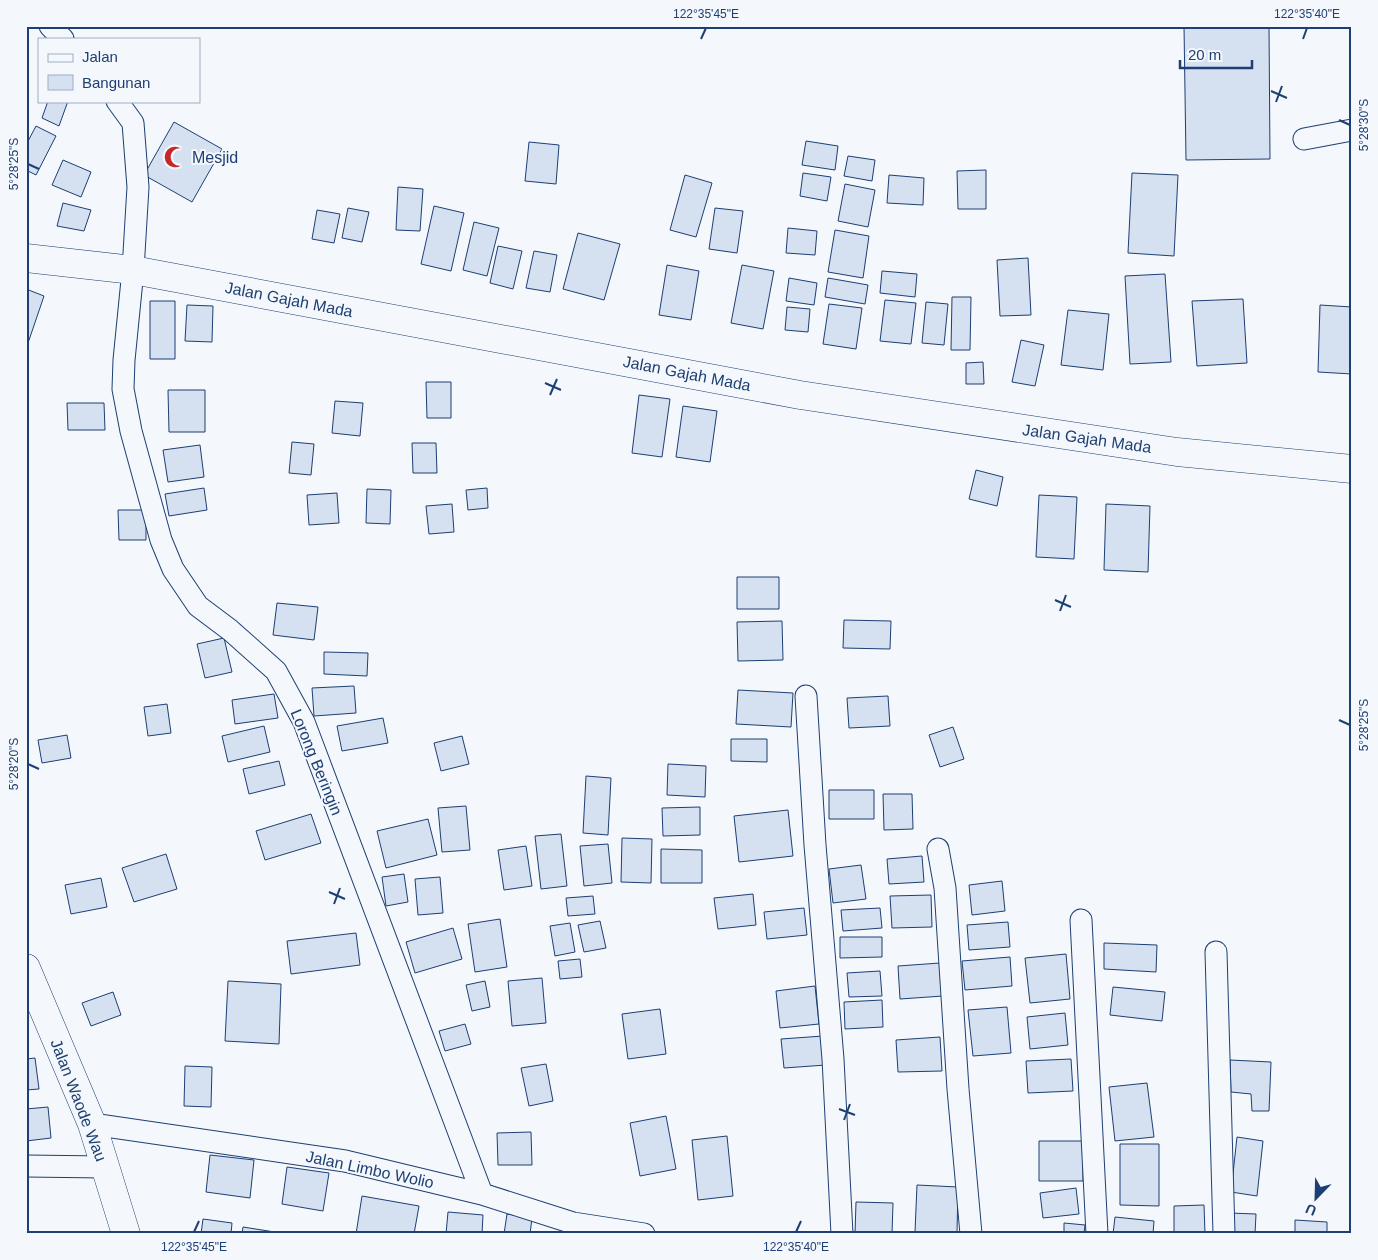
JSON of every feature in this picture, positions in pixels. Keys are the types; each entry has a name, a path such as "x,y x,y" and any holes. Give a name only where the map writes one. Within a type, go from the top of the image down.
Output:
{"main road":[{"name":"Jalan Gajah Mada","path":"26,258 133,270 800,395 1176,452 1352,469"},
{"name":"Jalan Waode Wau","path":"26,968 92,1124 126,1234"}],"street":[{"path":"50,26 62,38"},
{"name":"Lorong Beringin","path":"119,102 133,123 138,187 123,389 132,431 161,540 173,569 198,606 230,630 276,671 304,722 482,1194"},
{"path":"1304,139 1352,130"},
{"path":"806,696 815,845 833,1059 842,1234"},
{"path":"938,849 945,888 958,1089 971,1234"},
{"path":"1081,920 1098,1234"},
{"path":"1216,952 1224,1234"},
{"name":"Jalan Limbo Wolio","path":"92,1124 345,1161 482,1194 577,1229 644,1234"},
{"path":"26,1166 105,1168"}],"building":[{"path":"1184,26 1269,26 1270,159 1186,160"},
{"path":"48,102 68,102 59,126 42,118"},
{"path":"174,122 222,149 192,202 144,175"},
{"path":"36,126 56,136 36,175 26,170 26,145"},
{"path":"806,141 838,146 835,170 802,165"},
{"path":"529,142 559,145 556,184 525,181"},
{"path":"848,156 875,160 872,181 844,176"},
{"path":"63,160 91,172 81,197 52,185"},
{"path":"986,170 986,209 958,209 957,171"},
{"path":"803,173 831,177 827,201 800,196"},
{"path":"1132,173 1178,175 1174,256 1128,253"},
{"path":"685,175 712,183 696,237 670,230"},
{"path":"889,175 924,178 923,205 887,203"},
{"path":"845,184 875,190 868,227 838,221"},
{"path":"398,187 423,189 420,231 396,230"},
{"path":"63,203 91,210 84,231 57,226"},
{"path":"434,206 464,213 451,271 421,264"},
{"path":"348,208 369,212 362,242 342,238"},
{"path":"715,208 743,211 737,253 709,249"},
{"path":"317,210 340,214 334,243 312,239"},
{"path":"474,222 499,228 487,276 463,270"},
{"path":"788,228 817,231 815,255 786,253"},
{"path":"835,230 869,236 863,278 828,272"},
{"path":"578,233 620,244 604,300 563,289"},
{"path":"498,246 522,251 513,289 490,283"},
{"path":"534,251 557,255 550,292 526,288"},
{"path":"1028,258 1031,315 1000,316 997,260"},
{"path":"667,265 699,271 691,320 659,315"},
{"path":"742,265 774,271 763,329 731,323"},
{"path":"882,271 917,274 915,297 880,293"},
{"path":"1165,274 1171,362 1130,364 1125,276"},
{"path":"789,278 817,283 814,305 786,301"},
{"path":"828,278 868,285 865,304 825,297"},
{"path":"26,289 44,296 27,346 26,346"},
{"path":"952,297 971,297 970,350 951,350"},
{"path":"1243,299 1247,363 1197,366 1192,301"},
{"path":"885,300 916,303 911,344 880,341"},
{"path":"150,301 175,301 175,359 150,359"},
{"path":"926,302 948,304 944,345 922,343"},
{"path":"829,304 862,308 856,349 823,344"},
{"path":"187,305 213,306 212,342 185,341"},
{"path":"1320,305 1352,307 1352,374 1318,372"},
{"path":"787,307 810,309 808,332 785,330"},
{"path":"1068,310 1109,314 1103,370 1061,365"},
{"path":"1021,340 1044,345 1035,386 1012,382"},
{"path":"983,362 984,384 966,384 966,363"},
{"path":"426,382 451,382 451,418 427,418"},
{"path":"168,390 205,390 205,432 169,432"},
{"path":"639,395 670,399 662,457 632,453"},
{"path":"335,401 363,403 360,436 332,433"},
{"path":"67,403 104,403 105,430 68,430"},
{"path":"683,406 717,411 710,462 676,457"},
{"path":"292,442 314,444 311,475 289,473"},
{"path":"412,443 436,443 437,473 413,473"},
{"path":"200,445 204,477 168,482 163,450"},
{"path":"976,470 1003,477 997,506 969,499"},
{"path":"204,488 207,510 169,516 165,494"},
{"path":"487,488 488,508 468,510 466,490"},
{"path":"367,489 391,490 390,524 366,523"},
{"path":"337,493 339,523 309,525 307,495"},
{"path":"1039,495 1077,497 1074,559 1036,557"},
{"path":"452,504 454,532 429,534 426,506"},
{"path":"1106,504 1150,506 1148,572 1104,570"},
{"path":"118,510 146,510 146,540 119,540"},
{"path":"737,577 779,577 779,609 737,609"},
{"path":"277,603 318,607 314,640 273,635"},
{"path":"844,620 891,621 890,649 843,648"},
{"path":"782,621 783,660 738,661 737,622"},
{"path":"224,638 232,672 205,678 197,644"},
{"path":"324,652 368,653 367,676 324,674"},
{"path":"354,686 356,713 314,716 312,688"},
{"path":"738,690 793,693 791,727 736,724"},
{"path":"274,694 278,718 235,724 232,700"},
{"path":"888,696 890,726 849,728 847,698"},
{"path":"167,704 171,733 148,736 144,707"},
{"path":"383,718 388,743 342,751 337,726"},
{"path":"264,726 270,752 228,762 222,736"},
{"path":"953,727 964,759 940,767 929,735"},
{"path":"67,735 71,758 42,763 38,740"},
{"path":"462,736 469,764 441,771 434,743"},
{"path":"731,739 767,739 767,762 731,761"},
{"path":"279,761 285,785 249,794 243,769"},
{"path":"668,764 706,766 705,797 667,795"},
{"path":"586,776 611,778 608,835 583,833"},
{"path":"829,790 874,790 874,819 829,819"},
{"path":"883,794 912,794 913,829 884,830"},
{"path":"466,806 470,850 442,852 438,808"},
{"path":"700,807 700,835 663,836 662,808"},
{"path":"788,810 793,856 739,862 734,816"},
{"path":"311,814 321,843 265,860 256,831"},
{"path":"428,819 437,855 386,868 377,831"},
{"path":"561,834 567,886 541,889 535,836"},
{"path":"622,838 652,839 651,883 621,882"},
{"path":"608,844 612,883 584,886 580,846"},
{"path":"526,846 532,886 504,890 498,850"},
{"path":"661,849 702,850 702,883 661,883"},
{"path":"166,854 177,889 134,902 122,868"},
{"path":"922,856 924,882 889,884 887,859"},
{"path":"861,865 866,899 833,903 829,869"},
{"path":"404,874 408,902 386,906 382,877"},
{"path":"440,877 443,913 418,915 415,879"},
{"path":"101,878 107,907 71,914 65,885"},
{"path":"1002,881 1005,911 972,915 969,885"},
{"path":"753,894 756,925 718,929 714,898"},
{"path":"931,895 932,927 892,928 890,896"},
{"path":"593,896 595,914 568,916 566,898"},
{"path":"804,908 807,935 767,939 764,912"},
{"path":"880,908 882,928 843,931 841,910"},
{"path":"500,919 507,967 475,972 468,924"},
{"path":"600,921 606,948 584,952 578,925"},
{"path":"1008,922 1010,947 969,950 967,925"},
{"path":"570,923 575,952 555,956 550,926"},
{"path":"453,928 462,959 415,973 406,942"},
{"path":"356,933 360,965 291,974 287,941"},
{"path":"840,937 882,937 882,957 840,958"},
{"path":"1104,943 1157,945 1156,972 1104,969"},
{"path":"1066,954 1070,999 1030,1003 1025,958"},
{"path":"1010,957 1012,986 965,990 962,961"},
{"path":"580,959 582,977 560,979 558,961"},
{"path":"940,963 943,996 900,999 898,966"},
{"path":"880,971 882,996 849,997 847,973"},
{"path":"542,978 546,1023 512,1026 508,981"},
{"path":"228,981 281,984 279,1044 225,1041"},
{"path":"485,981 490,1007 472,1011 466,985"},
{"path":"815,986 819,1024 780,1028 776,991"},
{"path":"1113,987 1165,992 1162,1021 1110,1015"},
{"path":"113,992 121,1015 91,1026 82,1003"},
{"path":"882,1000 883,1027 845,1029 844,1002"},
{"path":"1007,1007 1011,1053 973,1056 968,1010"},
{"path":"660,1009 666,1054 628,1059 622,1014"},
{"path":"1065,1013 1068,1045 1030,1049 1027,1017"},
{"path":"465,1024 471,1044 445,1051 439,1031"},
{"path":"823,1036 826,1065 784,1068 781,1039"},
{"path":"940,1037 942,1071 898,1072 896,1040"},
{"path":"35,1058 39,1089 26,1090 26,1059"},
{"path":"1071,1059 1073,1091 1028,1093 1026,1061"},
{"path":"1230,1060 1271,1062 1269,1111 1252,1111 1251,1094 1231,1092"},
{"path":"546,1064 553,1101 529,1106 521,1068"},
{"path":"185,1066 212,1067 211,1107 184,1106"},
{"path":"1147,1083 1154,1137 1115,1141 1109,1087"},
{"path":"48,1107 51,1138 26,1141 26,1109"},
{"path":"666,1116 676,1169 640,1176 630,1123"},
{"path":"531,1132 532,1165 498,1165 497,1133"},
{"path":"727,1136 733,1196 698,1200 692,1140"},
{"path":"1237,1137 1263,1141 1257,1196 1231,1192"},
{"path":"1039,1141 1083,1141 1083,1181 1039,1181"},
{"path":"1120,1144 1159,1144 1159,1206 1120,1205"},
{"path":"210,1155 254,1160 250,1198 206,1192"},
{"path":"287,1167 329,1173 323,1211 282,1204"},
{"path":"917,1185 958,1187 957,1233 915,1232"},
{"path":"1076,1188 1079,1214 1043,1218 1040,1193"},
{"path":"362,1196 419,1206 414,1234 356,1234"},
{"path":"856,1202 893,1203 892,1234 855,1234"},
{"path":"1204,1205 1205,1234 1174,1234 1174,1206"},
{"path":"448,1212 483,1215 482,1234 446,1234"},
{"path":"1229,1213 1256,1214 1255,1234 1229,1234"},
{"path":"507,1214 532,1218 530,1234 504,1234"},
{"path":"1115,1217 1154,1221 1153,1234 1113,1234"},
{"path":"203,1219 232,1223 231,1234 201,1234"},
{"path":"1295,1220 1327,1222 1327,1234 1295,1234"},
{"path":"1064,1223 1085,1225 1084,1234 1064,1234"},
{"path":"243,1227 281,1233 242,1234"}],"place":[{"name":"Mesjid","path":"175,157"}]}
